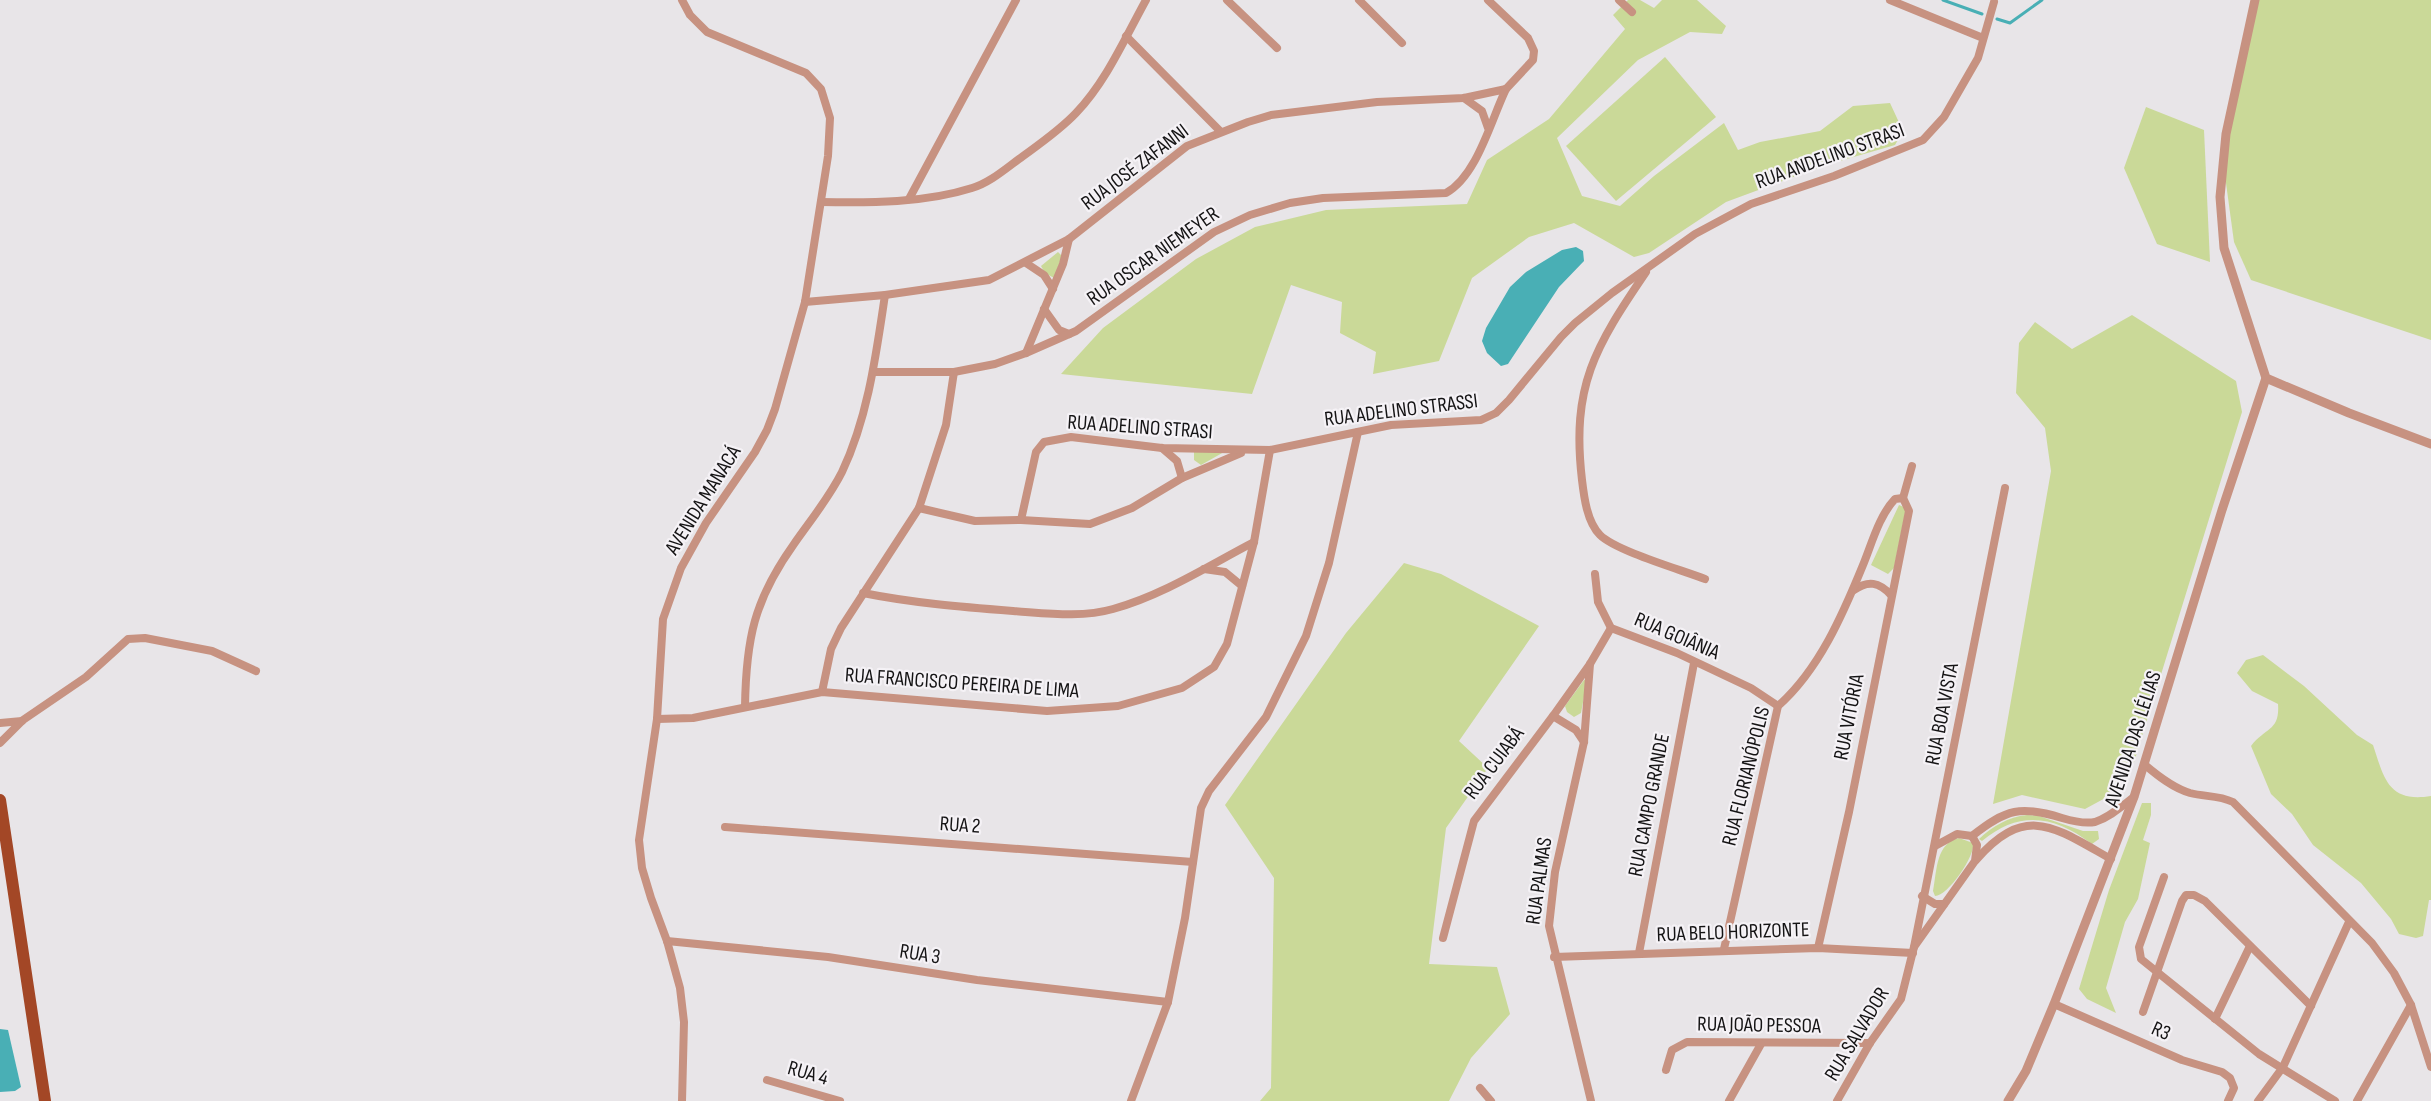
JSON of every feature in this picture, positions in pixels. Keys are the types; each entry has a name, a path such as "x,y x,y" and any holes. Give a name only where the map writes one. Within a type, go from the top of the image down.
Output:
{"main road":[{"path":"0,800 45,1101"}],"street":[{"name":"AVENIDA MANACÁ","path":"682,0 690,15 707,32 794,66 814,80 826,100 830,118 821,202 810,255 805,302 767,430 748,464 706,523 681,568 670,593 663,619 659,655 657,719 639,840 642,868 667,941 683,1003 682,1101"},
{"path":"909,199 1016,0"},
{"path":"821,202 851,203 909,199 956,192 984,183 1046,139 1082,105 1146,0"},
{"path":"1227,0 1277,48"},
{"path":"1359,0 1402,43"},
{"path":"1488,0 1528,38 1533,47 1533,60 1506,89"},
{"path":"1619,0 1632,12"},
{"path":"1890,0 1983,38"},
{"path":"1985,0 1995,1"},
{"path":"2255,0 2226,134 2220,196 2224,248 2266,378 2431,444"},
{"name":"RUA ANDELINO STRASI","path":"1648,269 1695,234 1728,214 1923,140 1944,117 1978,58 1995,1"},
{"path":"1126,36 1220,131"},
{"name":"RUA JOSÉ ZAFANNI","path":"805,302 885,295 989,280 1069,239 1187,146 1220,131 1271,115 1377,102 1464,98 1506,89"},
{"name":"RUA OSCAR NIEMEYER","path":"873,372 954,372 995,364 1026,353 1069,334 1214,232 1250,215 1290,203 1323,198 1446,193 1457,186 1470,169 1506,89"},
{"path":"1464,98 1482,111 1488,128"},
{"path":"1026,353 1053,289 1069,239"},
{"path":"1026,263 1044,275 1053,289"},
{"path":"1648,269 1602,341 1581,395 1579,436 1583,490 1588,512 1599,534 1604,538 1611,543 1705,579"},
{"name":"RUA ADELINO STRASSI","path":"1245,451 1270,450 1392,425 1480,420 1491,416 1509,400 1568,330 1612,293 1648,269"},
{"path":"745,706 747,645 762,599 778,567 841,472 873,372 885,295"},
{"path":"1044,309 1059,330 1069,334"},
{"path":"822,692 831,649 863,593 919,508 946,424 954,372"},
{"name":"AVENIDA DAS LÉLIAS","path":"2008,1101 2026,1071 2054,1004 2134,797 2222,510 2266,378"},
{"path":"1131,1101 1168,1002 1185,918 1199,815 1204,800 1266,717 1310,626 1344,503 1358,432"},
{"name":"RUA ADELINO STRASI","path":"1021,520 1036,452 1044,442 1071,437 1162,448 1245,451"},
{"path":"1162,448 1177,461 1182,478"},
{"name":"RUA FRANCISCO PEREIRA DE LIMA","path":"657,719 693,718 822,692 1047,711 1098,709 1142,701 1196,681 1214,667 1227,644 1254,542 1270,450"},
{"path":"919,508 975,521 1021,520 1090,524 1132,508 1182,478 1245,451"},
{"path":"1900,498 1912,466"},
{"name":"RUA BOA VISTA","path":"1913,950 2005,488"},
{"name":"RUA FLORIANÓPOLIS","path":"1724,949 1778,706 1795,690 1812,666 1852,591 1883,517 1900,498"},
{"name":"RUA VITÓRIA","path":"1818,948 1849,812 1908,510 1900,498"},
{"path":"863,593 945,607 1091,613 1131,603 1254,542"},
{"path":"1203,569 1225,572 1242,586"},
{"name":"RUA GOIÂNIA","path":"1595,574 1598,602 1611,628 1656,644 1751,688 1778,706"},
{"path":"1852,591 1862,584 1872,582 1891,595"},
{"name":"RUA CUIABÁ","path":"1443,938 1473,820 1553,716 1590,664 1611,628"},
{"path":"0,743 23,720 86,677 128,639 145,638 212,651 256,671"},
{"name":"RUA CAMPO GRANDE","path":"1639,953 1694,663"},
{"name":"RUA PALMAS","path":"1590,664 1584,742 1551,897 1549,926 1554,957 1592,1101"},
{"path":"1553,716 1576,730 1584,742"},
{"path":"0,723 23,720"},
{"path":"2145,765 2164,780 2190,793 2220,796 2233,802 2372,943 2394,973 2411,1005 2431,1067"},
{"path":"1935,846 1957,834 1972,836 1998,817 2016,811 2038,810 2070,820 2094,822 2110,815 2134,797"},
{"name":"RUA SALVADOR","path":"1837,1101 1870,1043 1902,999 1913,950 1975,861 1999,835 2025,825 2046,827 2074,838 2111,859"},
{"name":"RUA 2","path":"725,827 1193,862"},
{"path":"1972,836 1977,845 1975,861"},
{"path":"2164,877 2139,947 2141,958 2259,1054 2335,1101"},
{"path":"2143,1012 2186,895 2194,895 2205,901 2311,1006"},
{"path":"1922,896 1935,904 1944,904"},
{"path":"2258,1101 2283,1067 2349,922"},
{"name":"RUA 3","path":"667,941 828,957 977,980 1168,1002"},
{"path":"2215,1019 2250,946"},
{"name":"RUA BELO HORIZONTE","path":"1554,957 1724,949 1913,950"},
{"name":"R3","path":"2054,1004 2182,1060 2222,1072 2234,1088 2228,1101"},
{"path":"2357,1101 2411,1005"},
{"name":"RUA JOÃO PESSOA","path":"1666,1070 1672,1050 1680,1044 1870,1043"},
{"path":"1729,1101 1761,1044"},
{"name":"RUA 4","path":"767,1080 840,1101"},
{"path":"1480,1088 1491,1101"}],"green space":[{"path":"1628,0 1640,0 1654,8 1662,0 1697,0 1726,26 1722,34 1690,32 1638,60 1557,138 1582,196 1620,206 1654,176 1724,123 1738,150 1760,142 1820,131 1853,106 1890,103 1903,131 1895,145 1826,165 1726,202 1649,253 1634,257 1574,223 1529,237 1472,278 1439,361 1373,374 1376,352 1340,333 1342,302 1291,285 1252,394 1061,374 1103,328 1196,259 1255,227 1326,210 1467,204 1487,160 1549,119 1625,29 1613,15"},
{"path":"2255,0 2431,0 2431,340 2251,280 2234,242 2223,161"},
{"path":"1665,57 1716,117 1616,201 1566,146"},
{"path":"2146,107 2204,130 2210,262 2157,244 2124,168"},
{"path":"1058,252 1062,256 1054,278 1045,273 1041,266"},
{"path":"2132,315 2236,381 2242,412 2134,762 2109,796 2085,809 2022,795 1993,804 2051,471 2045,428 2016,393 2019,343 2035,322 2072,349"},
{"path":"1194,450 1224,452 1201,465 1194,460"},
{"path":"1899,505 1906,508 1894,568 1888,574 1871,565"},
{"path":"1404,563 1441,574 1539,626 1459,741 1488,768 1446,828 1429,964 1497,967 1510,1014 1471,1058 1449,1101 1260,1101 1271,1088 1274,878 1225,805 1346,633"},
{"path":"2263,655 2304,686 2357,735 2373,745 2385,777 2397,792 2405,796 2431,796 2431,900 2429,900 2423,936 2416,938 2399,934 2391,919 2361,883 2313,845 2292,814 2271,794 2251,746 2274,724 2277,719 2278,704 2252,691 2237,673 2246,660"},
{"path":"1584,680 1587,680 1581,713 1574,717 1567,712 1565,706"},
{"path":"2142,803 2151,803 2151,815 2143,840 2150,843 2138,899 2125,922 2106,988 2116,1013 2087,999 2079,989 2109,890"},
{"path":"2027,815 2039,816 2083,831 2098,831 2099,839 2092,844 2064,827 2037,820 2009,824 1982,841 1979,839 2001,823"},
{"path":"1959,838 1973,843 1973,849 1966,865 1954,882 1935,896 1933,891 1939,858 1946,845"}],"water":[{"path":"1576,247 1583,251 1584,261 1559,287 1508,364 1501,366 1487,353 1482,341 1486,328 1510,287 1526,272 1562,250"},
{"path":"0,1029 8,1030 21,1087 15,1091 0,1092"}],"waterway":[{"path":"1943,0 1982,14"},
{"path":"1997,19 2010,23 2042,0"}]}
